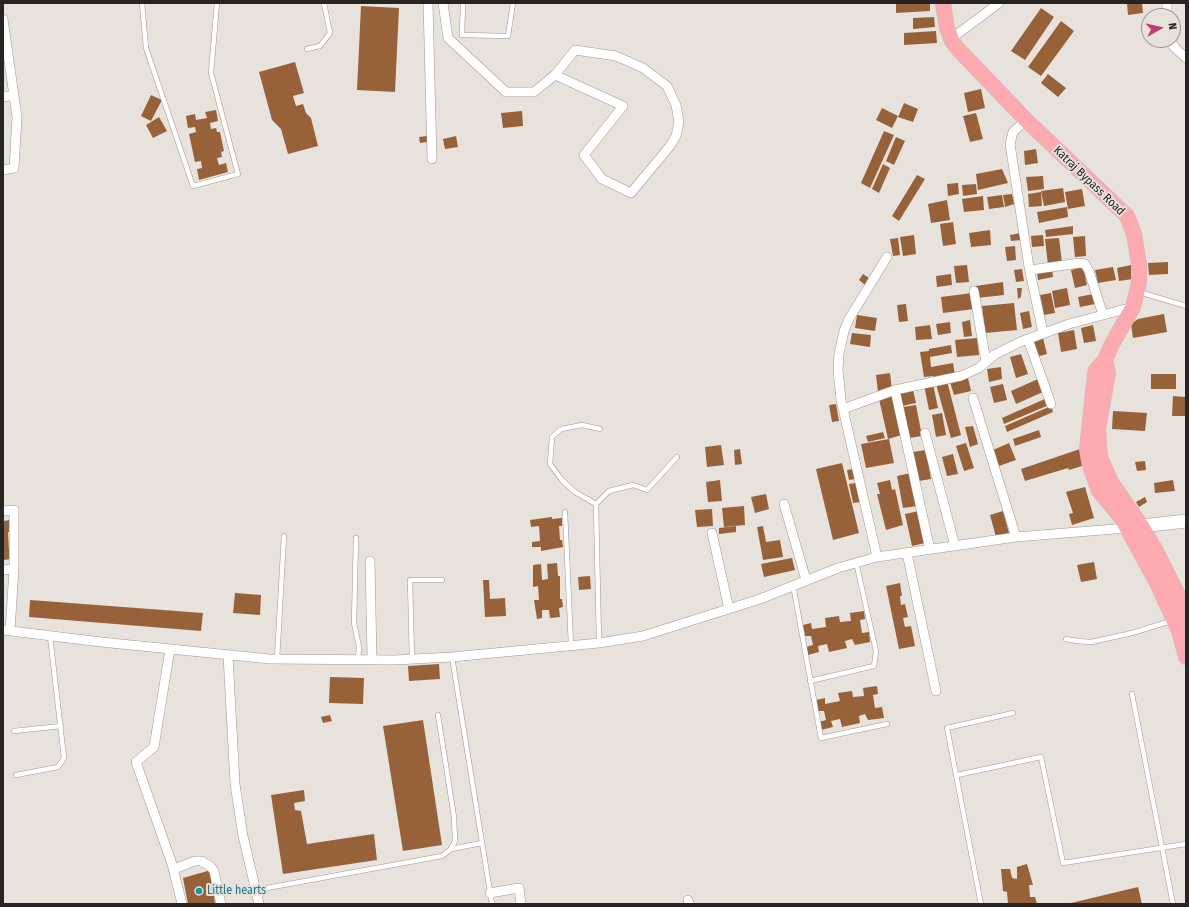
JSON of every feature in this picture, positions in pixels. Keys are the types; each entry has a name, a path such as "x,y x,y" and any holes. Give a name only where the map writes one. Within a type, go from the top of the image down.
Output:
{"highway":[{"path":"943,3 947,28 955,44"},
{"name":"Katraj Bypass Road","path":"955,44 1026,120 1126,216 1134,234 1139,264 1137,291 1133,307 1110,346 1105,360 1108,373 1098,429 1100,457 1134,527 1178,594 1185,649"}],"main road":[{"path":"1134,527 1186,521"}],"street":[{"path":"428,3 432,159"},
{"path":"443,3 448,38 506,92 534,92 555,75 574,50 616,56 644,68 667,86 676,105 679,122 676,136 670,146 631,193 602,179 584,155 623,106 555,75"},
{"path":"955,44 998,3"},
{"path":"3,19 17,117 14,168 3,170"},
{"path":"1175,48 1186,58"},
{"path":"3,97 14,95"},
{"path":"1026,120 1013,132 1010,144 1030,270 1043,333"},
{"path":"877,557 843,409 838,370 839,354 844,331 849,319 887,256"},
{"path":"1030,270 1080,263 1085,264 1089,271 1103,315"},
{"path":"974,291 986,362"},
{"path":"843,409 895,390 961,376 979,368 1005,348 1043,333 1133,307"},
{"path":"1028,339 1051,404"},
{"path":"895,390 930,550"},
{"path":"973,398 1016,537"},
{"path":"925,433 955,546"},
{"path":"784,504 806,580"},
{"path":"3,511 14,510 14,569 7,630 170,649 277,659 412,659 452,657 599,643 643,636 760,599 856,562 877,557 1016,537 1134,527"},
{"path":"712,533 730,609"},
{"path":"908,553 936,690"},
{"path":"370,561 372,659"},
{"path":"3,570 14,569"},
{"path":"170,649 154,747 136,762 174,869 182,904"},
{"path":"228,655 235,784 243,836 259,904"},
{"path":"174,869 195,861 201,861 210,866 214,871 221,904"},
{"path":"490,893 519,888 521,904"}],"lane":[{"path":"142,3 146,48 193,186 238,174 211,73 217,3"},
{"path":"307,49 320,46 330,33 324,3"},
{"path":"463,3 462,35 508,36 513,3"},
{"path":"1137,291 1186,306"},
{"path":"596,504 575,492 562,480 550,464 552,437 561,429 582,425 600,429"},
{"path":"599,643 596,504 609,490 633,485 647,490 677,457"},
{"path":"565,512 571,645"},
{"path":"277,659 284,536"},
{"path":"356,538 354,623 359,647 358,660"},
{"path":"810,681 874,666 876,651 856,562"},
{"path":"412,659 410,580 442,580"},
{"path":"793,585 821,738 887,724"},
{"path":"1066,638 1077,642 1091,642 1132,633 1180,618"},
{"path":"16,775 51,769 62,764 64,758 50,636"},
{"path":"452,657 492,904"},
{"path":"1132,694 1173,904"},
{"path":"981,904 947,728 1013,713"},
{"path":"438,714 456,832 455,842 451,850"},
{"path":"14,731 61,726"},
{"path":"957,775 1041,757 1063,863 1162,846 1186,844"},
{"path":"256,890 442,856 451,850 482,843"}],"building":[{"path":"930,3 930,11 896,13 896,4"},
{"path":"1127,3 1142,3 1141,13 1128,15"},
{"path":"361,6 399,8 395,92 357,90"},
{"path":"1041,8 1054,17 1025,60 1011,51"},
{"path":"934,17 935,27 913,29 913,18"},
{"path":"1061,21 1074,31 1041,76 1028,67"},
{"path":"936,31 937,43 904,45 904,33"},
{"path":"295,62 304,93 293,96 296,106 303,104 306,113 311,118 318,146 288,154 281,129 272,120 259,72"},
{"path":"1048,74 1066,88 1058,97 1041,83"},
{"path":"981,89 985,108 968,112 964,93"},
{"path":"151,95 162,100 151,121 141,116"},
{"path":"904,103 918,109 913,122 898,117"},
{"path":"882,108 898,116 892,128 876,120"},
{"path":"216,110 218,121 210,123 211,129 216,128 217,132 220,132 224,151 221,152 222,157 217,158 219,165 226,163 228,172 199,180 197,169 202,168 201,161 195,162 189,134 196,132 195,127 188,128 186,116 195,114 196,120 207,118 205,112"},
{"path":"522,111 523,126 503,128 501,113"},
{"path":"976,113 983,139 970,142 963,116"},
{"path":"159,117 167,131 153,138 146,125"},
{"path":"884,131 894,135 870,188 861,183"},
{"path":"427,136 427,142 420,143 419,137"},
{"path":"456,136 458,147 445,149 443,139"},
{"path":"896,137 905,141 894,165 886,161"},
{"path":"1036,149 1038,163 1025,165 1024,151"},
{"path":"883,164 890,168 879,193 872,189"},
{"path":"1002,169 1008,183 978,190 976,174"},
{"path":"917,175 925,179 899,221 892,216"},
{"path":"1043,176 1044,189 1028,191 1026,177"},
{"path":"958,183 959,194 948,196 947,184"},
{"path":"976,184 977,194 963,196 962,185"},
{"path":"1063,188 1065,202 1044,206 1041,191"},
{"path":"1082,189 1085,206 1068,209 1065,192"},
{"path":"1041,192 1042,206 1029,207 1028,194"},
{"path":"1012,194 1014,204 1005,207 1003,195"},
{"path":"1002,195 1004,207 989,209 987,197"},
{"path":"983,196 984,210 964,212 962,199"},
{"path":"947,200 950,220 931,223 928,204"},
{"path":"1067,207 1068,217 1039,223 1037,212"},
{"path":"953,222 956,244 943,246 940,224"},
{"path":"1073,226 1073,234 1046,237 1045,230"},
{"path":"990,230 991,245 971,247 969,233"},
{"path":"1021,233 1021,240 1011,241 1010,235"},
{"path":"914,235 916,254 903,256 900,237"},
{"path":"1043,235 1044,246 1032,247 1031,236"},
{"path":"1085,236 1086,256 1075,257 1073,237"},
{"path":"898,238 900,255 893,256 890,239"},
{"path":"1059,238 1062,263 1048,265 1045,239"},
{"path":"1015,246 1016,260 1007,261 1005,247"},
{"path":"1168,262 1168,274 1149,275 1148,263"},
{"path":"967,265 969,282 956,283 954,266"},
{"path":"1131,265 1133,279 1119,281 1117,268"},
{"path":"1083,267 1087,285 1075,288 1071,270"},
{"path":"1113,267 1116,280 1098,283 1095,270"},
{"path":"1052,268 1053,277 1038,280 1037,271"},
{"path":"1022,269 1024,281 1016,282 1014,270"},
{"path":"863,274 869,278 865,285 859,280"},
{"path":"951,274 952,285 937,287 936,276"},
{"path":"1003,282 1004,295 977,298 976,286"},
{"path":"1017,288 1022,288 1021,297 1018,299"},
{"path":"1067,288 1070,305 1055,308 1052,291"},
{"path":"972,293 974,309 943,313 941,297"},
{"path":"1051,293 1055,313 1044,315 1040,295"},
{"path":"1093,294 1095,304 1080,307 1078,297"},
{"path":"1014,303 1017,330 985,333 982,306"},
{"path":"906,304 908,321 899,322 897,305"},
{"path":"1029,311 1032,327 1023,329 1020,313"},
{"path":"1164,314 1167,332 1133,338 1131,324 1138,319"},
{"path":"857,315 877,318 875,331 855,328"},
{"path":"970,320 972,336 964,337 962,322"},
{"path":"950,322 951,333 938,335 936,324"},
{"path":"930,325 932,339 916,340 915,327"},
{"path":"1093,325 1096,341 1084,343 1081,328"},
{"path":"1074,330 1077,349 1061,352 1058,333"},
{"path":"852,333 871,335 870,347 850,344"},
{"path":"977,338 979,355 957,357 955,340"},
{"path":"1043,338 1047,354 1036,357 1032,340"},
{"path":"951,345 952,353 930,357 931,367 953,363 955,375 934,378 933,376 924,377 920,352"},
{"path":"1021,354 1028,374 1016,378 1010,357"},
{"path":"1001,367 1002,379 989,382 987,369"},
{"path":"890,373 892,390 878,392 876,375"},
{"path":"1151,374 1176,374 1176,389 1151,389"},
{"path":"968,378 971,391 954,395 950,382"},
{"path":"1038,379 1043,392 1016,404 1011,391"},
{"path":"947,381 961,435 951,438 936,384"},
{"path":"933,384 938,408 929,410 924,385"},
{"path":"1003,384 1007,400 994,403 990,387"},
{"path":"913,390 916,403 902,406 900,392"},
{"path":"893,396 902,435 888,439 879,399"},
{"path":"1173,396 1186,397 1186,416 1172,416"},
{"path":"1047,398 1049,405 1004,424 1002,418"},
{"path":"836,404 839,421 832,422 829,405"},
{"path":"916,405 922,436 909,438 903,407"},
{"path":"1051,406 1053,412 1007,432 1005,426"},
{"path":"1113,411 1147,413 1145,431 1112,429"},
{"path":"942,413 946,435 936,437 932,415"},
{"path":"973,426 978,444 970,447 965,427"},
{"path":"1039,430 1041,437 1015,446 1013,439"},
{"path":"883,432 885,438 868,442 866,436"},
{"path":"889,439 894,463 866,468 861,444"},
{"path":"966,443 974,468 964,471 956,446"},
{"path":"1009,443 1016,460 999,466 993,450"},
{"path":"721,445 724,465 707,467 705,447"},
{"path":"740,449 742,464 735,465 734,450"},
{"path":"1080,449 1085,465 1069,470 1068,468 1025,481 1021,469"},
{"path":"926,450 931,479 919,481 913,452"},
{"path":"953,454 958,474 947,476 942,457"},
{"path":"1145,461 1146,470 1137,471 1135,462"},
{"path":"842,463 859,533 833,540 816,469"},
{"path":"853,469 855,479 849,480 847,470"},
{"path":"911,473 918,506 903,508 897,476"},
{"path":"720,480 722,501 708,502 706,482"},
{"path":"890,480 892,490 895,489 903,525 886,530 877,494 880,494 877,483"},
{"path":"1173,480 1175,491 1155,493 1154,483"},
{"path":"856,483 860,502 853,503 849,484"},
{"path":"1085,487 1094,518 1072,525 1069,514 1073,513 1066,492"},
{"path":"766,494 769,509 755,513 751,497"},
{"path":"1145,497 1147,502 1139,507 1136,502"},
{"path":"744,506 745,525 724,527 722,508"},
{"path":"712,509 713,526 697,527 695,510"},
{"path":"919,511 925,543 912,546 905,514"},
{"path":"1003,511 1009,533 996,537 990,515"},
{"path":"552,517 552,519 562,518 562,526 559,526 560,540 562,540 563,547 541,551 541,547 532,547 532,542 540,541 539,526 531,527 530,520"},
{"path":"10,520 11,532 8,532 9,551 12,550 12,559 3,560 3,521"},
{"path":"736,526 736,532 719,534 719,528"},
{"path":"763,526 766,542 780,540 783,557 763,560 757,527"},
{"path":"792,558 795,570 764,577 761,564"},
{"path":"1094,562 1097,579 1081,582 1077,565"},
{"path":"557,563 558,576 560,576 560,599 562,599 563,607 559,608 560,617 550,618 549,610 542,610 542,618 537,619 534,600 539,600 538,586 533,587 533,565 541,564 542,580 548,579 547,564"},
{"path":"590,576 591,589 579,590 578,577"},
{"path":"483,580 489,580 490,599 505,598 506,616 485,617"},
{"path":"900,583 902,596 900,596 901,605 905,604 908,617 903,618 905,627 911,626 915,646 899,649 886,586"},
{"path":"235,593 261,595 260,615 233,613"},
{"path":"30,600 203,613 201,631 29,617"},
{"path":"864,611 865,619 860,620 862,633 869,632 870,642 855,645 852,639 845,641 847,648 829,652 827,644 818,646 819,652 808,655 806,647 813,645 811,636 805,636 803,625 811,623 812,629 826,627 825,618 839,616 840,622 851,621 850,613"},
{"path":"439,664 440,679 409,681 408,666"},
{"path":"330,677 364,678 363,704 329,703"},
{"path":"877,686 878,694 873,695 875,708 882,707 884,718 868,720 865,714 859,716 860,723 842,727 840,719 831,721 833,727 821,730 819,722 826,720 824,711 818,711 816,700 825,698 825,704 840,701 838,693 852,691 853,697 864,696 863,688"},
{"path":"330,715 332,721 323,723 321,717"},
{"path":"423,720 442,845 403,851 383,726"},
{"path":"304,790 305,801 294,803 295,810 301,811 307,844 374,834 377,860 283,874 271,795"},
{"path":"1027,864 1033,885 1029,885 1030,897 1035,897 1037,904 1008,904 1007,892 1003,891 1001,869 1010,869 1012,878 1017,879 1017,867"},
{"name":"Little hearts","path":"211,870 215,904 188,904 183,878"},
{"path":"1138,887 1142,904 1071,904 1071,903"}],"place":[{"name":"Little hearts","path":"199,891"}]}
